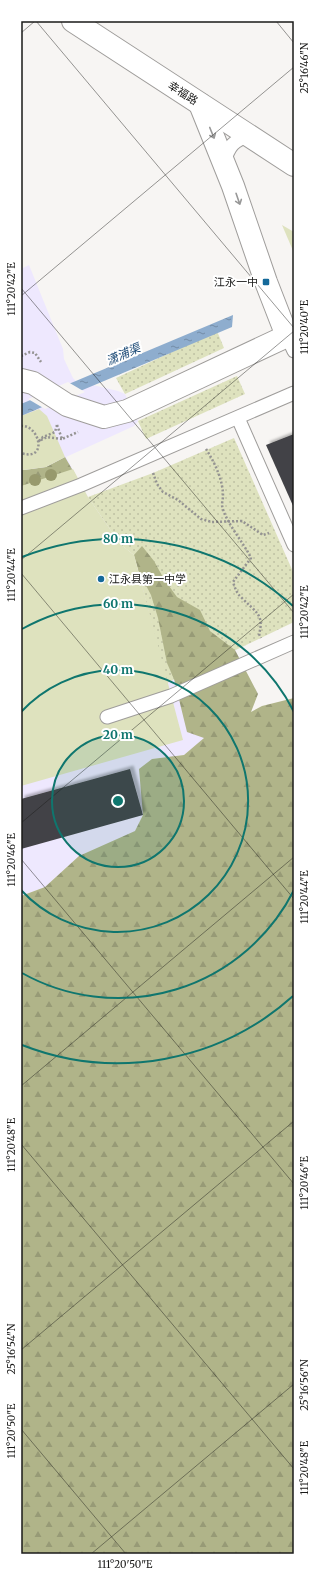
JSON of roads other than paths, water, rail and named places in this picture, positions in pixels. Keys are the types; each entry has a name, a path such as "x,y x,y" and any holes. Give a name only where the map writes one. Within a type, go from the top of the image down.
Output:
{"main road":[{"name":"幸福路","path":"73,21 294,165"},
{"path":"27,382 67,405 104,417 127,411 292,340 266,282 224,162 200,104"}],"lane":[{"path":"224,162 227,151 234,142 250,136"},
{"path":"21,508 148,457 294,393"},
{"path":"238,418 294,545"},
{"path":"107,717 171,696 294,642"}],"water":[{"path":"233,315 232,327 21,416 21,404"}],"place":[{"name":"江永一中","path":"266,282"},
{"name":"江永县第一中学","path":"101,579"}],"water label":[{"name":"潇浦渠","path":"123,354"}]}
